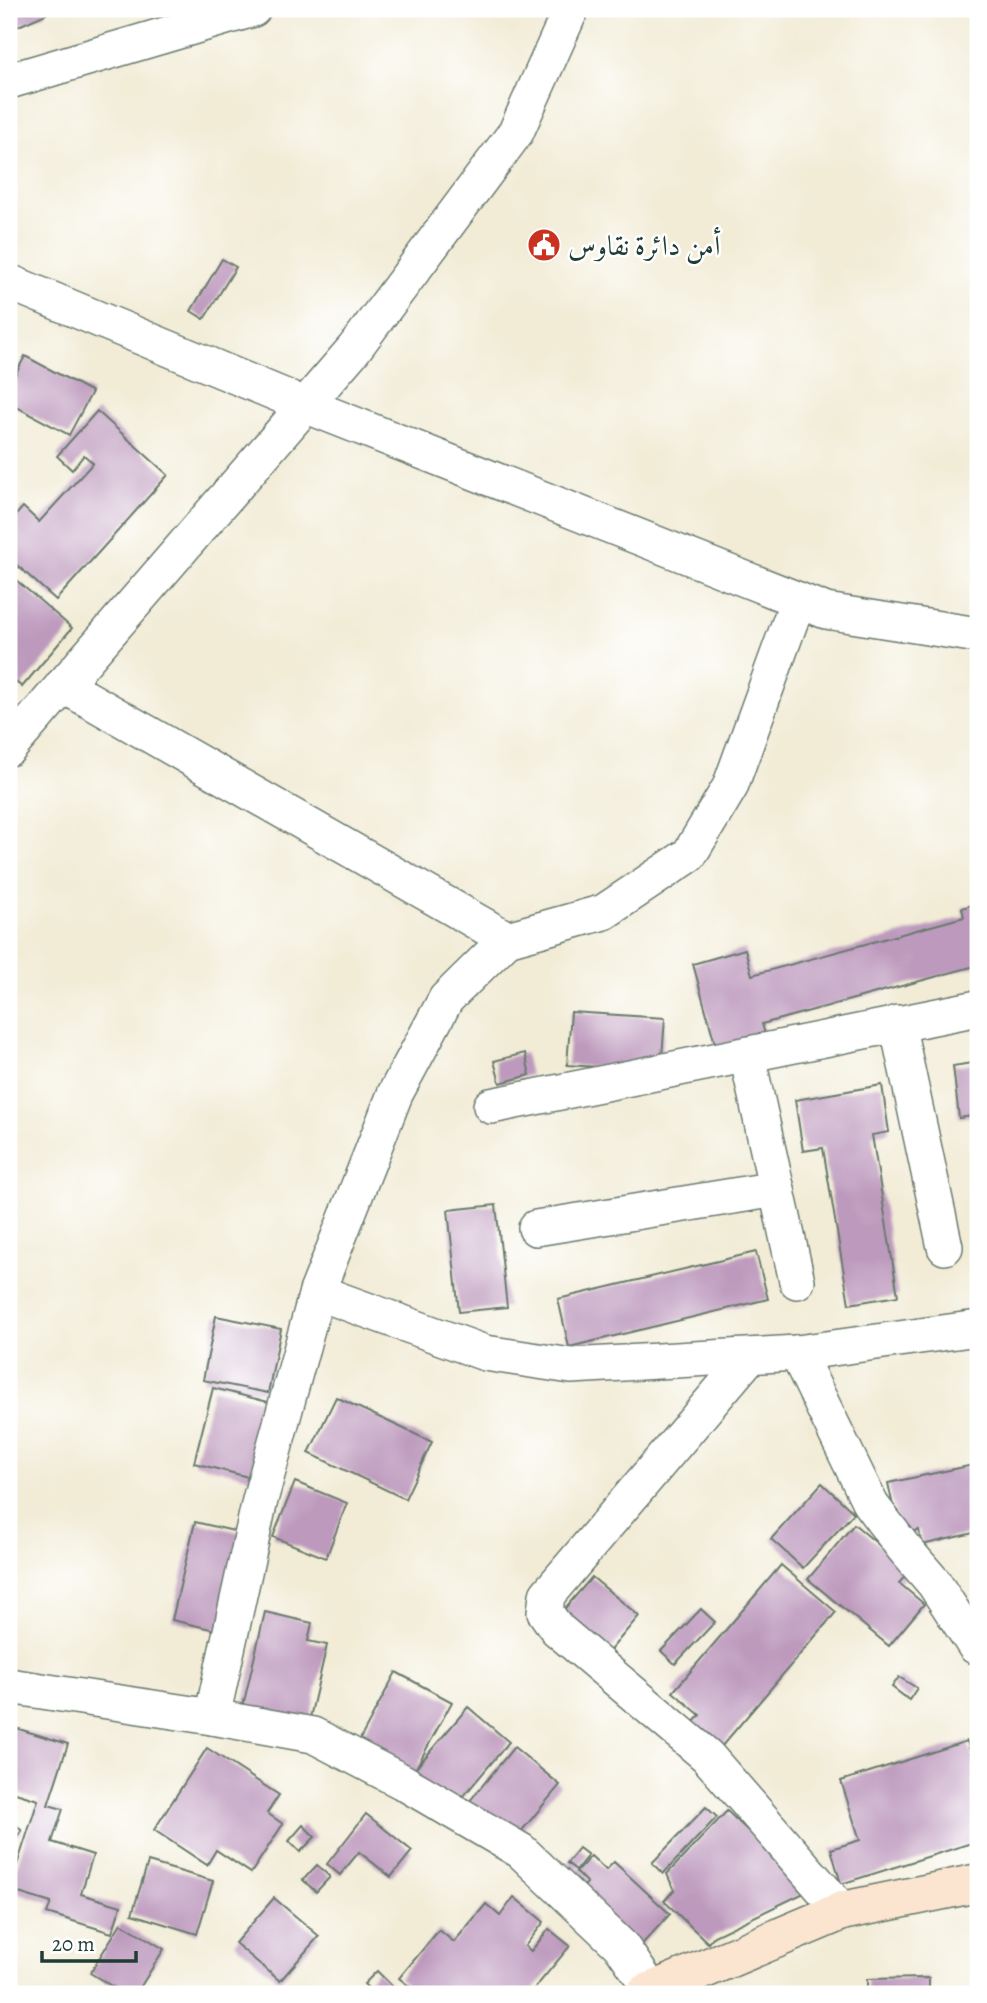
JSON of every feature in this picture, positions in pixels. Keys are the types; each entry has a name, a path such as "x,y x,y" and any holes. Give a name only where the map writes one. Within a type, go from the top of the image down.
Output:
{"street":[{"path":"9,81 253,9"},
{"path":"9,748 354,349 516,132 571,9"},
{"path":"9,282 305,405 826,611 978,635"},
{"path":"212,1717 260,1500 317,1292 395,1094 446,999 507,939 604,912 689,855 730,787 798,600"},
{"path":"63,685 507,939"},
{"path":"491,1105 978,1008"},
{"path":"897,1023 945,1247"},
{"path":"747,1055 797,1281"},
{"path":"537,1228 777,1189"},
{"path":"317,1292 485,1353 571,1366 796,1353 978,1328"},
{"path":"796,1353 871,1505 902,1547 934,1583 975,1646"},
{"path":"750,1356 547,1595 545,1612 557,1629 707,1756 842,1911"},
{"path":"9,1686 313,1735 403,1782 521,1851 622,1947 649,1993 842,1911 978,1883"}],"building":[{"path":"9,9 44,9 46,14 14,28"},
{"path":"222,259 236,267 204,319 191,311"},
{"path":"25,356 92,392 69,435 9,403 9,387"},
{"path":"97,411 168,475 56,600 9,558 9,523 23,507 39,522 93,463 84,455 72,470 57,456"},
{"path":"9,574 72,628 22,687 9,676"},
{"path":"978,903 978,976 975,966 762,1024 765,1034 716,1047 693,964 745,949 752,975 964,917 962,908"},
{"path":"571,1012 665,1018 661,1071 567,1065"},
{"path":"525,1053 530,1075 500,1083 494,1061"},
{"path":"978,1062 978,1115 959,1118 953,1066"},
{"path":"882,1085 889,1132 872,1135 898,1296 849,1304 823,1148 803,1151 795,1100"},
{"path":"496,1205 507,1307 459,1312 448,1210"},
{"path":"756,1252 768,1299 569,1347 558,1299"},
{"path":"216,1316 281,1329 268,1393 203,1380"},
{"path":"213,1388 272,1403 252,1478 194,1463"},
{"path":"336,1397 432,1442 405,1499 309,1453"},
{"path":"978,1464 978,1532 922,1545 919,1530 899,1534 888,1483"},
{"path":"295,1482 347,1503 326,1558 273,1537"},
{"path":"822,1483 854,1513 803,1568 771,1539"},
{"path":"195,1522 251,1535 228,1633 172,1620"},
{"path":"854,1524 910,1571 899,1583 924,1604 889,1646 808,1579"},
{"path":"781,1565 836,1612 721,1747 693,1723 700,1715 673,1692"},
{"path":"592,1577 639,1616 607,1654 560,1614"},
{"path":"701,1609 715,1622 675,1664 661,1651"},
{"path":"265,1612 312,1623 308,1641 327,1645 305,1739 239,1723"},
{"path":"396,1672 452,1702 416,1768 468,1707 509,1742 452,1810 352,1754"},
{"path":"899,1677 917,1688 909,1700 892,1687"},
{"path":"9,1726 68,1744 48,1805 63,1809 52,1842 93,1855 81,1894 121,1906 112,1933 47,1913 51,1903 9,1890 38,1800 9,1791"},
{"path":"967,1741 978,1777 978,1841 841,1884 831,1849 860,1840 841,1781"},
{"path":"514,1747 560,1785 509,1846 464,1808"},
{"path":"207,1748 279,1795 267,1813 283,1824 251,1873 216,1850 207,1865 154,1830"},
{"path":"706,1807 717,1817 663,1874 652,1863"},
{"path":"727,1811 795,1875 804,1893 714,1936 708,1943 664,1901 674,1890 667,1874"},
{"path":"366,1814 412,1851 391,1877 359,1852 340,1875 327,1864"},
{"path":"9,1817 22,1831 9,1845"},
{"path":"303,1825 315,1837 300,1852 289,1841"},
{"path":"579,1848 588,1855 576,1870 567,1863"},
{"path":"591,1856 606,1870 614,1862 670,1914 631,1956 571,1900 587,1883 576,1872"},
{"path":"148,1862 213,1881 197,1934 132,1914"},
{"path":"317,1865 330,1877 316,1892 303,1880"},
{"path":"514,1897 544,1922 525,1946 531,1951 549,1929 570,1946 530,1994 419,1994 399,1978 439,1930 454,1942 486,1904 500,1916"},
{"path":"274,1898 319,1936 280,1981 235,1943"},
{"path":"121,1923 164,1949 136,1994 125,1994 90,1973"},
{"path":"377,1971 400,1994 374,1994 364,1984"},
{"path":"929,1978 929,1994 867,1994 867,1979"}],"place":[{"name":"أمن دائرة نقاوس","path":"544,245"}]}
